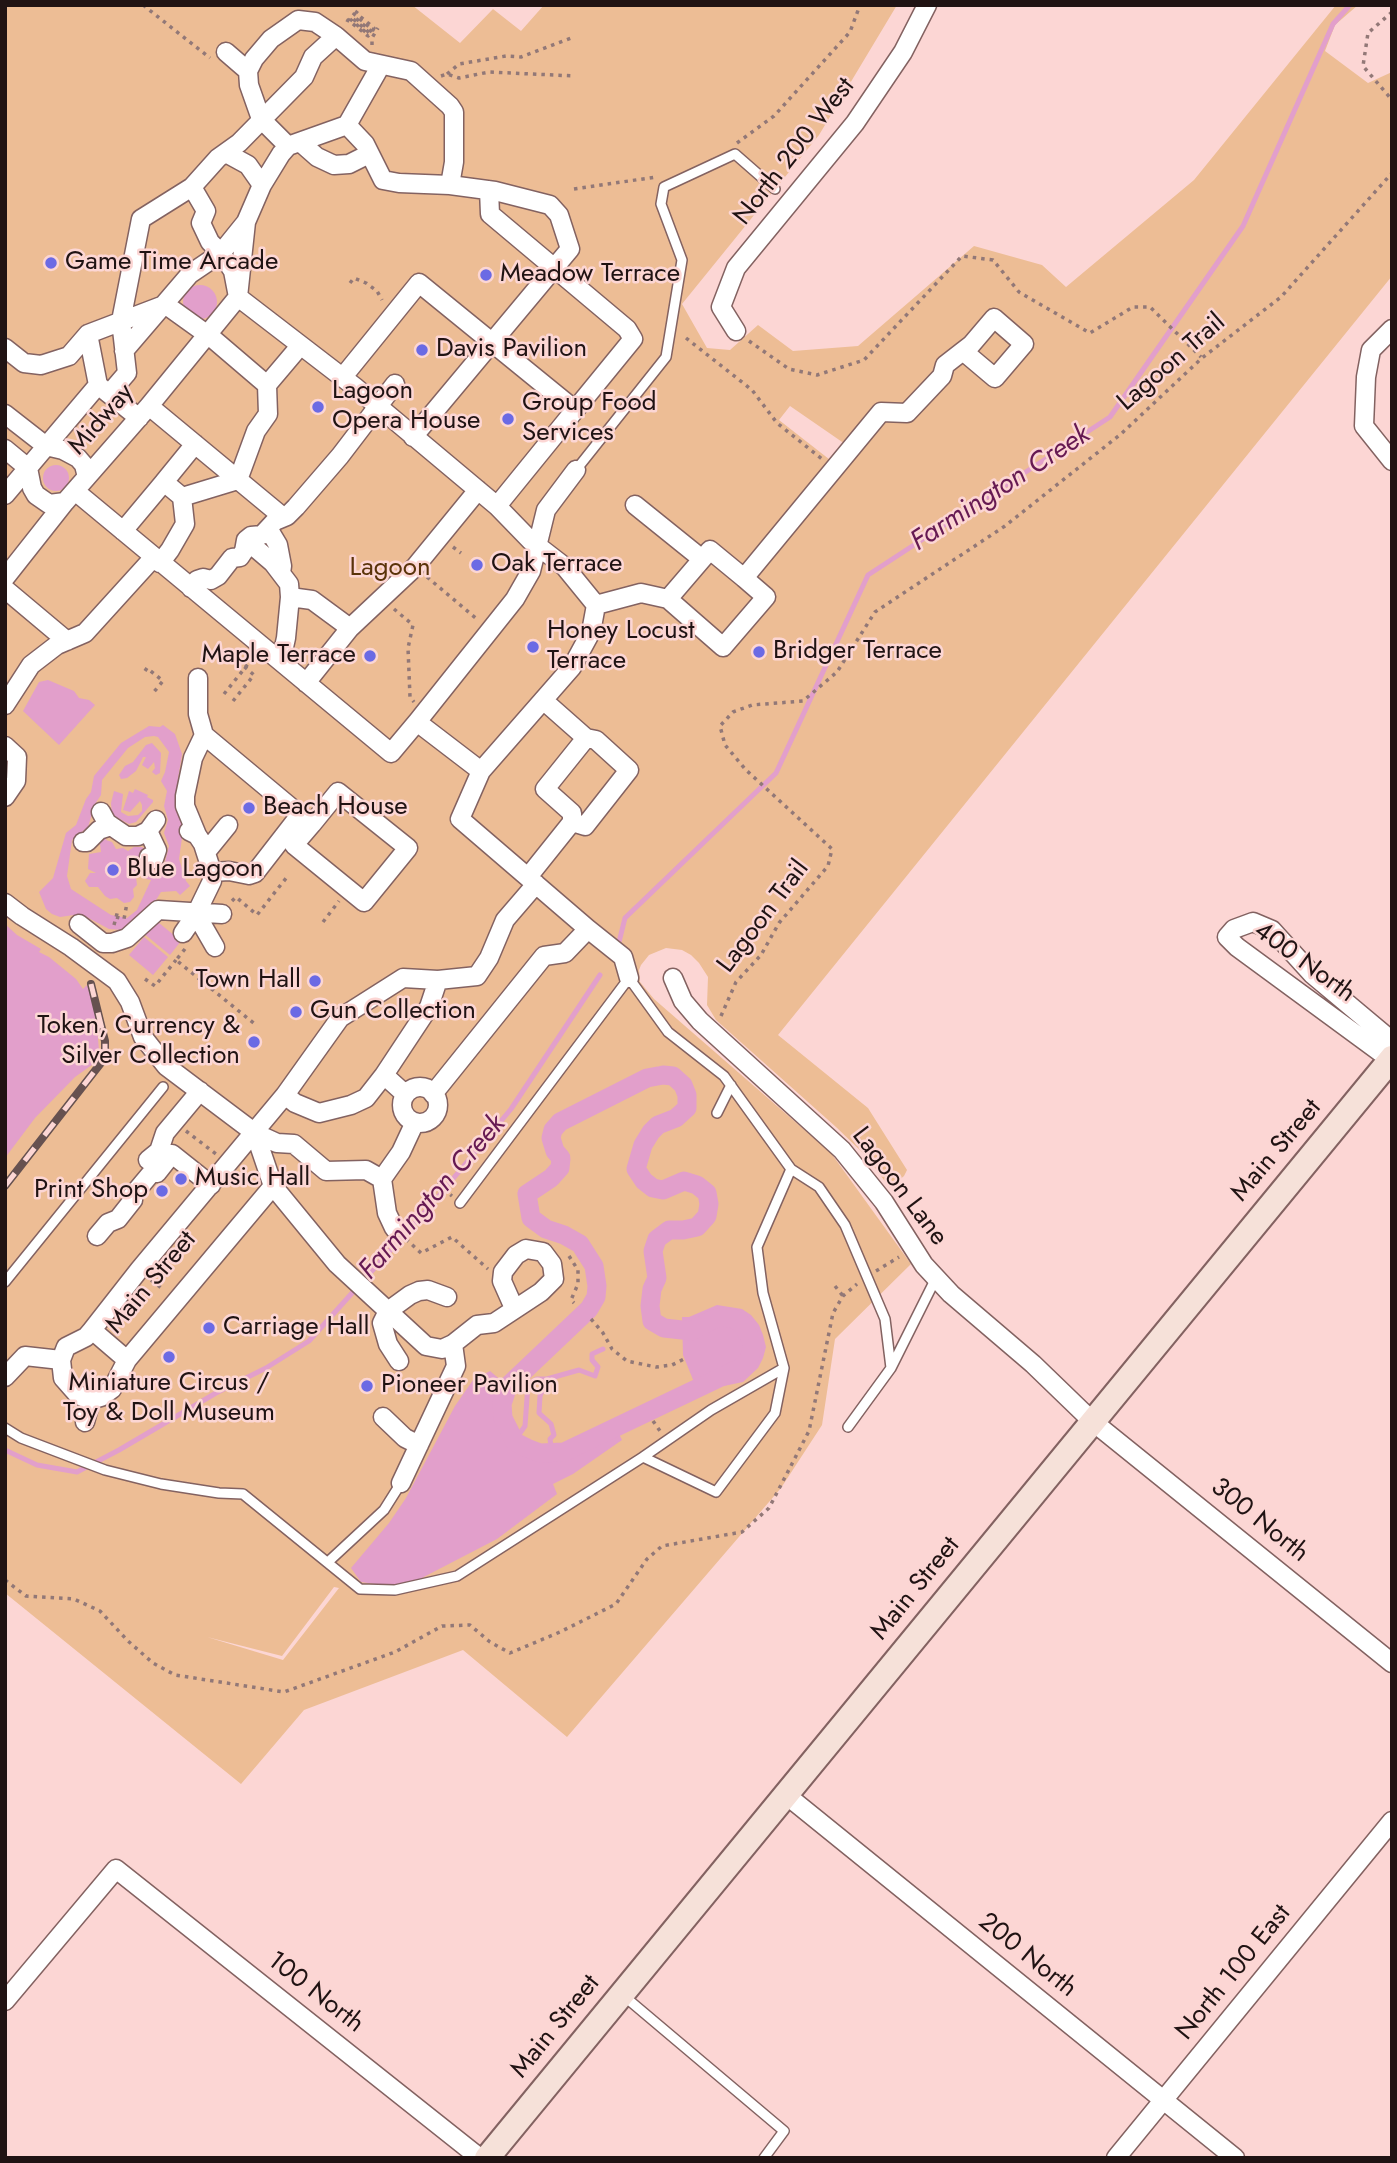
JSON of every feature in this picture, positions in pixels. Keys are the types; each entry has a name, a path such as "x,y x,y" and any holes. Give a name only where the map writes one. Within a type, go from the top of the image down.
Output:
{"main road":[{"name":"Main Street","path":"487,2158 1392,1056"}],"street":[{"path":"304,5 315,22"},
{"name":"North 200 West","path":"736,331 721,307 736,268 855,122 903,52 927,5"},
{"path":"369,154 349,164 334,165 294,144 261,119 248,71 254,59 271,39 298,20 315,22 338,30 365,61 375,58 411,71 450,106 454,112 454,162 442,187"},
{"name":"Midway","path":"46,446 104,390 127,373 121,321 141,219 192,187 239,143 304,77 313,57 338,30"},
{"path":"226,52 248,71"},
{"path":"124,351 190,274 221,253 246,222 262,185 281,154 294,144 347,125 375,58"},
{"path":"252,92 283,96"},
{"path":"347,125 365,144 383,180 481,189 550,205 559,215 570,249 413,438"},
{"path":"226,153 248,164 262,185"},
{"path":"454,162 481,189 490,214 627,329 633,339 497,506"},
{"path":"192,187 206,211 201,223 210,242 233,271 238,297 377,406 497,506 537,546 565,567 596,605 591,632 572,667 481,771 460,819 623,957 629,978"},
{"path":"238,297 246,222"},
{"path":"342,378 387,323 415,279 575,410"},
{"name":"Midway","path":"5,578 238,297"},
{"path":"5,348 24,363 41,365 69,356 88,334 166,305"},
{"path":"166,305 267,385"},
{"path":"1392,329 1371,350 1366,377 1364,426 1392,461"},
{"path":"88,334 104,390 195,444 283,517"},
{"path":"238,480 256,431 268,414 267,385 300,346"},
{"path":"744,578 881,412 907,413 942,376 945,365 962,351"},
{"path":"191,588 197,580 211,580 218,576 232,558 240,557 246,540 251,536 262,535 275,521 296,507 340,457 395,384"},
{"path":"5,414 46,446 63,450 78,458 84,465 87,477"},
{"path":"123,531 195,444"},
{"path":"5,495 46,446"},
{"path":"5,449 28,468 36,495 50,504 70,497 123,531 242,633 276,657 391,753 515,599 531,571 546,510 576,470"},
{"path":"182,497 238,480"},
{"path":"5,705 31,665 57,645 85,634 170,550 185,524 182,497 164,482"},
{"path":"306,683 350,628 415,567 478,490"},
{"path":"635,505 702,559"},
{"path":"269,530 278,545 281,573"},
{"path":"246,540 273,563 289,584 286,638 284,647 276,657"},
{"path":"596,605 641,593 668,599 723,647 766,597 709,550 668,599"},
{"path":"5,589 67,641"},
{"path":"290,597 313,600 350,628"},
{"path":"198,678 198,714 204,735 306,819"},
{"path":"543,700 586,738 596,740 629,770 585,827 572,822"},
{"path":"421,717 481,771"},
{"path":"183,933 212,881 206,852 192,833 185,806 193,758 204,735"},
{"path":"532,881 572,822 572,813 545,789 586,738"},
{"path":"5,746 17,757 16,781 5,797"},
{"path":"212,872 229,871 249,875 255,873 306,819 338,792 408,848 364,902 294,845 306,819"},
{"path":"83,842 88,842 106,819 126,836 138,836 152,826 157,850 154,859 149,857"},
{"path":"206,852 228,825"},
{"name":"Main Street","path":"273,1186 127,1360 92,1330 285,1096 340,1018 403,978 438,980 477,976 489,958 505,920 532,881"},
{"path":"5,903 117,981 125,991 138,1026 151,1049 166,1066 255,1133 277,1143 294,1144 326,1171 366,1170 382,1180"},
{"path":"81,929 107,947 127,938 158,910 222,914"},
{"path":"196,914 215,947"},
{"name":"400 North","path":"1392,1041 1312,975 1272,930 1253,922 1242,924 1227,937 1380,1052 1392,1056"},
{"path":"433,1094 544,956 565,953 588,929"},
{"name":"Lagoon Lane","path":"673,978 683,1001 705,1027 824,1131 842,1150 884,1202 936,1278 1092,1420"},
{"path":"285,1096 319,1113 351,1105 366,1098 429,1007 438,980"},
{"path":"1332,1017 1342,1000"},
{"path":"384,1075 405,1094"},
{"path":"419,1087 433,1094 437,1104 434,1115 426,1122 415,1122 403,1111 405,1094 419,1087"},
{"path":"148,1160 159,1151 165,1133 200,1091"},
{"path":"394,1228 387,1213 382,1180 401,1152 415,1122"},
{"path":"255,1133 273,1186 337,1264 426,1346 442,1349 453,1344 477,1325 494,1323 541,1293 554,1279 552,1264 543,1252 526,1249 516,1255 503,1272 502,1281 514,1308"},
{"path":"97,1236 108,1223 118,1219 133,1200 132,1196 172,1154 211,1185"},
{"path":"398,1361 388,1344 382,1323 388,1311 419,1291 428,1290 447,1297"},
{"path":"92,1330 86,1337 66,1347 61,1360 63,1378 78,1395 91,1400 101,1397 112,1389 127,1360"},
{"path":"401,1483 456,1366 453,1344"},
{"path":"5,1377 25,1356 61,1360"},
{"path":"85,1422 91,1400"},
{"path":"383,1417 405,1438 419,1445"},
{"name":"300 North","path":"1092,1420 1392,1663"},
{"name":"200 North","path":"785,1794 1235,2158"},
{"name":"North 100 East","path":"1116,2158 1392,1821"},
{"name":"100 North","path":"5,2001 116,1869 480,2158"}],"lane":[{"path":"576,470 666,357 682,260 661,204 664,187 735,154 775,190"},
{"path":"460,1203 629,978 668,1032 724,1076 791,1168 819,1187 845,1225 885,1319 891,1368"},
{"path":"717,1113 731,1085"},
{"path":"5,1282 163,1087"},
{"path":"643,1457 716,1492 775,1413 784,1368 763,1293 757,1247 791,1168"},
{"path":"848,1427 891,1368 936,1278"},
{"path":"5,1427 21,1438 105,1470 161,1484 243,1494 360,1589 395,1590 457,1576 643,1457 711,1410 784,1368"},
{"path":"328,1563 384,1510 401,1483"},
{"path":"622,1994 784,2132 764,2158"}],"path":[{"path":"143,5 209,58 226,52"},
{"path":"729,148 774,116 850,32 860,5"},
{"path":"338,30 345,23 366,40 347,22 348,20 368,36 351,18 371,34 372,32 353,16 354,14 373,30 374,28 356,13 359,9"},
{"path":"1392,12 1368,33 1363,66 1392,100"},
{"path":"375,58 372,38 378,28"},
{"path":"447,74 459,64 506,56 522,57 571,38"},
{"path":"459,78 489,72 575,76"},
{"path":"574,189 655,178 667,173"},
{"name":"Lagoon Trail","path":"720,1016 736,982 761,955 779,923 828,866 832,849 746,770 725,745 720,726 733,712 752,705 803,701 837,672 874,612 1005,526 1121,434 1202,358 1281,297 1392,173"},
{"name":"Lagoon Trail","path":"736,331 789,369 817,375 864,359 962,256 993,260 1019,292 1090,333 1133,307 1150,307 1202,358"},
{"path":"350,283 352,279 358,279 377,291 385,307 387,323"},
{"path":"686,338 752,390 777,423 834,468"},
{"path":"415,567 490,630"},
{"path":"382,599 413,625 408,648 410,697 421,717"},
{"path":"224,694 253,658 253,646 242,633"},
{"path":"233,701 254,675 238,661"},
{"path":"145,671 147,668 163,681 153,693"},
{"path":"222,914 236,897 257,915 287,877"},
{"path":"118,910 116,917 124,919 127,903"},
{"path":"145,979 155,986 192,940 183,933"},
{"path":"176,960 256,1025"},
{"path":"175,1123 229,1164"},
{"path":"437,1184 460,1203"},
{"path":"416,1249 421,1253 452,1237 502,1281"},
{"path":"876,1271 913,1248"},
{"path":"139,1270 177,1301"},
{"path":"835,1286 843,1296"},
{"path":"591,1319 612,1349 627,1361 656,1367 673,1365 684,1359"}],"green space":[{"name":"Lagoon","path":"5,5 412,5 460,43 493,9 521,31 544,5 897,5 819,135 682,304 707,348 730,350 758,325 793,351 858,346 974,246 1042,265 1066,287 1194,180 1336,5 1358,5 1335,25 1325,51 1368,83 1392,72 1392,276 778,1035 868,1108 907,1170 904,1176 890,1188 866,1156 836,1127 716,1020 707,1005 708,977 691,955 682,950 666,948 649,955 639,970 640,982 654,999 831,1153 911,1264 835,1339 822,1425 781,1488 567,1737 463,1650 304,1710 241,1784 5,1593","holes":["790,406 848,446 834,463 779,420","334,1587 339,1588 283,1660 207,1637 282,1656"]}],"shaded area":[{"path":"200,285 212,290 217,302 212,314 200,319 188,314 183,302 188,290"},
{"path":"56,465 65,469 69,478 65,487 56,491 47,487 43,478 47,469"},
{"path":"48,680 74,691 79,698 89,700 95,705 59,745 23,711 39,682"},
{"path":"163,725 175,734 182,754 178,779 180,792 176,804 182,821 179,859 190,886 180,895 176,891 161,892 146,916 133,927 122,930 109,929 81,914 60,917 52,914 46,909 39,892 53,878 66,833 76,825 91,792 94,776 121,743 149,726","holes":["145,737 158,737 169,752 161,781 167,791 164,806 168,820 164,833 169,846 165,862 155,872 149,871 146,879 151,880 137,910 127,918 111,915 71,889 67,876 72,840 88,827 95,804 101,795 102,780 128,748"]},
{"path":"152,743 161,753 160,773 156,775 152,772 155,768 154,762 148,769 142,765 146,757 143,757 136,771 121,779 119,775 125,766 133,762 146,745"},
{"path":"135,789 148,795 153,802 136,822 129,824 112,815 111,803 114,791 123,794 121,812 128,816 138,815 142,811 140,801 130,812 123,810 129,791 133,793"},
{"name":"Blue Lagoon","path":"99,836 106,836 106,840 112,842 116,849 123,848 128,851 134,847 142,847 148,852 149,860 138,865 135,870 137,885 133,889 134,897 130,902 110,899 98,887 89,887 85,881 90,873 96,873 88,869 89,854 101,852"},
{"path":"153,918 181,941 170,955 142,932"},
{"path":"5,924 17,935 41,949 39,952 76,979 83,989 87,985 96,1013 99,1051 96,1062 75,1077 35,1118 5,1158"},
{"path":"144,937 168,957 153,975 129,955"},
{"path":"717,1305 742,1309 751,1315 759,1325 766,1347 758,1368 743,1382 724,1386 721,1381 698,1392 683,1355 682,1317 689,1317"},
{"path":"490,1371 503,1382 496,1399 496,1417 501,1432 511,1446 529,1457 549,1460 568,1455 618,1432 622,1440 573,1474 553,1484 557,1494 497,1539 416,1581 389,1586 361,1582 351,1568 406,1498 455,1406 473,1380"}],"waterway":[{"name":"Farmington Creek","path":"619,942 625,918 776,773 868,575 1110,417 1243,226 1333,24 1350,5"},
{"name":"Farmington Creek","path":"5,1450 37,1465 77,1472 216,1393 266,1368 309,1341 432,1204 511,1109 600,975"},
{"path":"663,1075 673,1076 683,1085 687,1095 687,1108 676,1118 658,1125 651,1132 643,1145 636,1169 653,1188 663,1190 684,1181 697,1185 707,1193 709,1204 707,1216 697,1227 669,1230 657,1239 653,1251 657,1278 652,1289 650,1306 652,1321 664,1328 691,1331 714,1319 734,1319 742,1324 751,1339 749,1359 742,1367 564,1452 540,1453 515,1442 503,1418 502,1404 508,1386 589,1309 596,1297 597,1286 594,1266 580,1244 546,1229 531,1218 527,1194 551,1178 560,1168 561,1158 555,1151 551,1138 553,1130 560,1122 647,1078 663,1075"},
{"path":"551,1446 550,1439 554,1435 551,1424 539,1413 540,1396 547,1379 579,1370 595,1376 598,1367 592,1360 592,1354 603,1349"},
{"path":"511,1446 525,1426 528,1384 537,1379 547,1379"}],"railway":[{"path":"5,1186 101,1063 105,1053 105,1041 91,984"}],"place":[{"name":"Game Time Arcade","path":"51,263"},
{"name":"Meadow Terrace","path":"486,275"},
{"name":"Davis Pavilion","path":"422,350"},
{"name":"Lagoon Opera House","path":"318,407"},
{"name":"Group Food Services","path":"508,419"},
{"name":"Oak Terrace","path":"477,565"},
{"name":"Honey Locust Terrace","path":"533,647"},
{"name":"Bridger Terrace","path":"759,652"},
{"name":"Maple Terrace","path":"370,656"},
{"name":"Beach House","path":"249,808"},
{"name":"Blue Lagoon","path":"113,870"},
{"name":"Town Hall","path":"315,981"},
{"name":"Gun Collection","path":"296,1012"},
{"name":"Token, Currency & Silver Collection","path":"254,1042"},
{"name":"Music Hall","path":"181,1179"},
{"name":"Print Shop","path":"162,1191"},
{"name":"Carriage Hall","path":"209,1328"},
{"name":"Miniature Circus / Toy & Doll Museum","path":"169,1357"},
{"name":"Pioneer Pavilion","path":"367,1386"}]}
